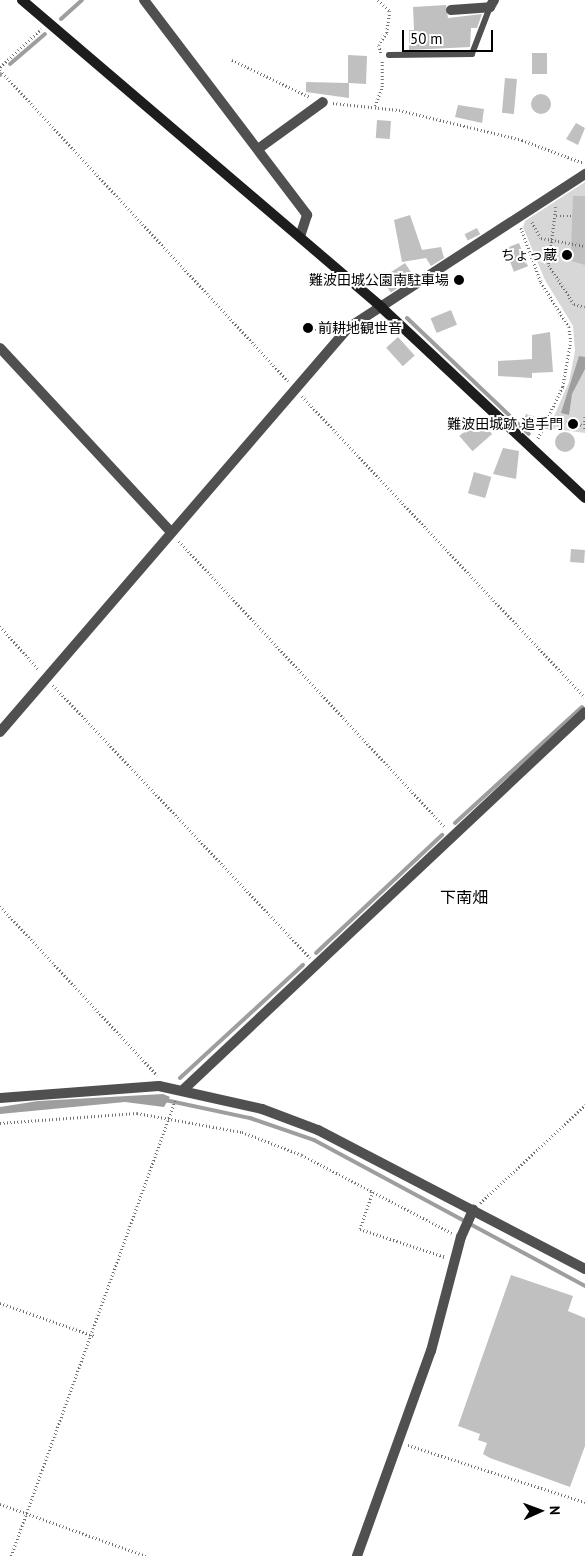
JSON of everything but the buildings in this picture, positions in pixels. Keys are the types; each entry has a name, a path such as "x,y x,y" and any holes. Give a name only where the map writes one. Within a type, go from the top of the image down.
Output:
{"street":[{"path":"22,0 382,308 585,498"},
{"path":"144,0 307,215 300,237"},
{"path":"451,10 492,3"},
{"path":"258,149 323,102"},
{"path":"0,732 348,328 382,308 585,174"},
{"path":"0,348 171,532"},
{"path":"182,1089 585,712"},
{"path":"0,1098 159,1086 182,1089 296,1120 472,1213 585,1269"},
{"path":"356,1556 431,1351 454,1260 462,1234 472,1213"}],"lane":[{"path":"389,55 472,54 492,3"}],"path":[{"path":"48,22 0,69 296,389 585,697"},
{"path":"232,60 323,102 399,110 522,140 585,163"},
{"path":"556,207 549,265 556,279 574,304 585,306"},
{"path":"527,213 542,238 585,246"},
{"path":"555,216 572,216"},
{"path":"517,220 541,282 569,326 570,358 549,419 532,449"},
{"path":"311,329 348,328"},
{"path":"577,424 584,427 585,418"},
{"path":"549,419 569,423"},
{"path":"171,532 452,835"},
{"path":"0,626 315,964"},
{"path":"0,906 160,1078 159,1086"},
{"path":"12,1556 94,1336 169,1116 182,1089"},
{"path":"472,1213 585,1105"},
{"path":"0,1123 99,1113 169,1116 272,1142 462,1234"},
{"path":"373,1192 360,1229 454,1260"},
{"path":"0,1303 94,1336"},
{"path":"398,1442 585,1502"},
{"path":"0,1504 146,1556"}],"shaded area":[{"path":"585,182 585,433 549,428 569,382 575,351 573,326 545,280 523,227 525,221"},
{"path":"579,356 585,357 585,369 572,394 569,415 561,413"},
{"path":"163,1094 170,1097 164,1107 125,1102 0,1114 0,1107 38,1101"}],"waterway":[{"path":"61,19 82,0"},
{"path":"10,64 45,34"},
{"path":"407,318 529,434"},
{"path":"455,823 582,707"},
{"path":"316,953 442,835"},
{"path":"180,1078 303,965"},
{"path":"165,1100 250,1118 314,1140 585,1286"}],"place":[{"name":"ちょっ蔵","path":"567,255"},
{"name":"難波田城公園南駐車場","path":"459,280"},
{"name":"前耕地観世音","path":"308,328"},
{"name":"難波田城跡 追手門","path":"573,424"}],"district":[{"name":"下南畑","path":"464,897"}]}
